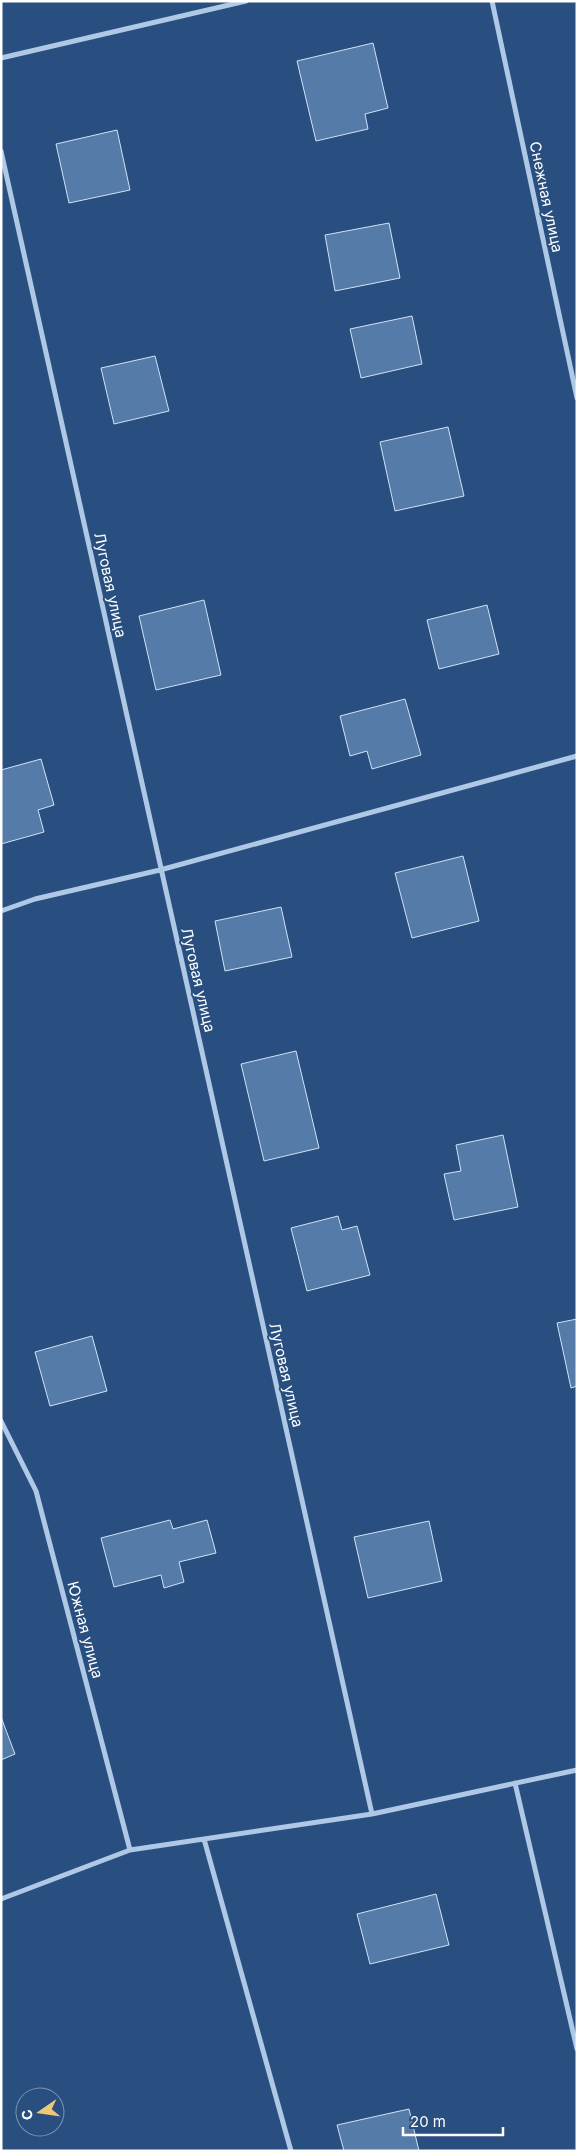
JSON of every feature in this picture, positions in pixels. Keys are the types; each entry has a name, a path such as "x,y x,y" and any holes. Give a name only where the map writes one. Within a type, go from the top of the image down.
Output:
{"street":[{"path":"1,58 246,1"},
{"name":"Снежная улица","path":"492,1 577,398"},
{"name":"Луговая улица","path":"1,150 372,1814"},
{"path":"1,911 35,899 160,870 577,756"},
{"name":"Южная улица","path":"1,1421 36,1491 130,1850"},
{"path":"1,1899 130,1850 372,1814 577,1770"},
{"path":"515,1783 577,2048"},
{"path":"204,1839 291,2151"}],"building":[{"path":"373,43 388,108 365,114 368,129 316,141 297,61"},
{"path":"117,130 130,190 69,203 56,144"},
{"path":"389,223 400,278 335,291 325,235"},
{"path":"412,316 422,364 361,378 350,329"},
{"path":"155,356 169,411 114,424 101,368"},
{"path":"448,427 464,496 395,511 380,442"},
{"path":"204,600 221,675 156,690 139,616"},
{"path":"487,605 499,654 439,669 427,620"},
{"path":"405,699 421,755 372,769 367,751 350,756 340,716"},
{"path":"41,759 54,805 38,810 44,832 1,844 1,770"},
{"path":"463,856 479,921 412,938 395,873"},
{"path":"281,907 292,957 225,971 215,921"},
{"path":"296,1051 319,1148 264,1161 241,1064"},
{"path":"503,1135 518,1207 454,1220 444,1174 461,1171 456,1145"},
{"path":"338,1216 342,1230 357,1226 370,1275 307,1291 291,1228"},
{"path":"577,1319 577,1386 571,1388 557,1323"},
{"path":"92,1336 107,1391 50,1406 35,1352"},
{"path":"170,1520 173,1529 207,1520 216,1553 179,1562 184,1582 164,1588 161,1575 114,1587 101,1538"},
{"path":"429,1521 442,1581 368,1598 354,1537"},
{"path":"1,1717 15,1754 1,1760"},
{"path":"436,1894 449,1945 370,1964 357,1914"},
{"path":"409,2109 419,2151 344,2151 337,2125"}]}
